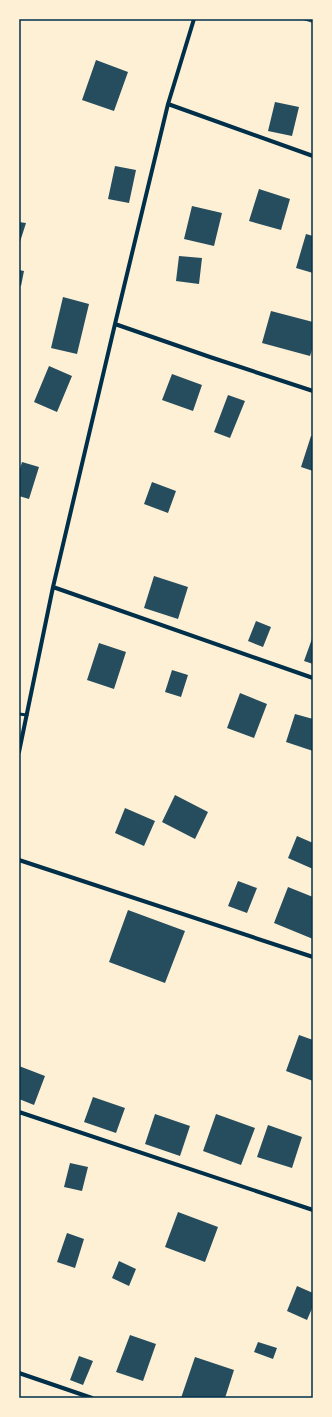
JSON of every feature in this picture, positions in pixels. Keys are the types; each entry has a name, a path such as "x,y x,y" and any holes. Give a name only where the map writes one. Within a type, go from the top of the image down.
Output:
{"street":[{"path":"19,752 53,587 115,324 168,104 194,19"},
{"path":"168,104 313,156"},
{"path":"115,324 210,358 313,391"},
{"path":"53,587 313,678"},
{"path":"19,860 313,957"},
{"path":"19,1112 313,1210"},
{"path":"19,1373 92,1398"}],"lane":[{"path":"19,714 27,715"}],"building":[{"path":"300,19 313,19 313,23"},
{"path":"96,60 128,72 114,111 82,100"},
{"path":"275,102 299,107 292,136 268,131"},
{"path":"115,166 136,170 129,203 108,199"},
{"path":"259,189 290,199 281,230 249,221"},
{"path":"192,206 222,213 214,246 184,239"},
{"path":"19,222 26,223 19,245"},
{"path":"306,234 313,236 313,273 296,268"},
{"path":"179,256 202,258 199,284 176,281"},
{"path":"19,270 24,271 21,286 19,285"},
{"path":"63,297 89,304 77,354 51,348"},
{"path":"271,311 313,322 313,346 310,356 262,343"},
{"path":"49,366 72,376 57,412 34,402"},
{"path":"172,374 202,385 193,411 162,400"},
{"path":"228,395 245,401 230,438 214,432"},
{"path":"311,436 313,436 313,471 301,467"},
{"path":"22,462 39,467 29,499 19,496 19,472"},
{"path":"152,482 176,491 168,513 144,504"},
{"path":"154,576 188,587 178,619 144,608"},
{"path":"256,621 271,627 263,647 248,641"},
{"path":"313,636 313,664 304,661"},
{"path":"99,643 126,652 114,689 87,680"},
{"path":"172,670 188,675 181,697 165,692"},
{"path":"240,693 267,704 254,738 227,728"},
{"path":"295,714 313,719 313,751 286,742"},
{"path":"175,795 208,812 195,839 162,822"},
{"path":"125,808 155,821 144,846 115,833"},
{"path":"297,836 313,843 313,869 288,858"},
{"path":"238,881 257,888 247,913 228,906"},
{"path":"288,887 313,897 313,939 274,923"},
{"path":"128,910 185,931 165,983 109,962"},
{"path":"299,1035 313,1040 313,1081 286,1071"},
{"path":"19,1066 45,1076 34,1105 19,1099"},
{"path":"93,1097 125,1108 116,1133 84,1122"},
{"path":"155,1114 190,1126 180,1156 145,1144"},
{"path":"216,1114 255,1128 241,1165 203,1151"},
{"path":"268,1125 302,1137 292,1168 257,1157"},
{"path":"70,1163 88,1167 82,1191 64,1187"},
{"path":"178,1212 218,1227 205,1262 165,1247"},
{"path":"67,1233 84,1239 75,1268 57,1262"},
{"path":"119,1261 136,1269 129,1286 112,1278"},
{"path":"297,1286 313,1293 313,1306 307,1320 287,1311"},
{"path":"130,1335 156,1344 143,1381 116,1372"},
{"path":"258,1342 277,1348 273,1359 254,1352"},
{"path":"79,1356 93,1361 83,1385 70,1380"},
{"path":"195,1357 234,1370 225,1398 181,1398"}]}
